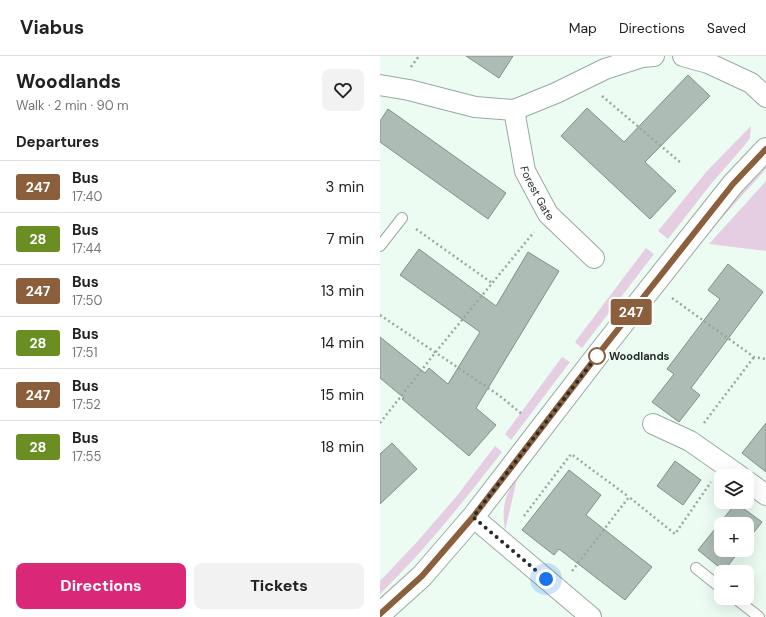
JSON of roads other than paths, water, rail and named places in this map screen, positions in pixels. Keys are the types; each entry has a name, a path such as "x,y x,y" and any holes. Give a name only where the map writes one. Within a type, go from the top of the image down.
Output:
{"street":[{"path":"380,85 409,90 476,107 514,110 584,80 601,63 654,56"},
{"path":"688,57 708,63 751,82 766,97"},
{"name":"Forest Gate","path":"514,110 525,171 548,214 594,258"},
{"path":"380,614 422,576 473,517 733,184 766,149"},
{"path":"653,424 690,441 730,469"},
{"path":"754,486 766,495"},
{"path":"473,517 592,617"}],"lane":[{"path":"380,246 402,218"},
{"path":"696,568 714,582"},
{"path":"744,605 759,617"}],"place":[{"name":"Woodlands","path":"597,356"}]}
